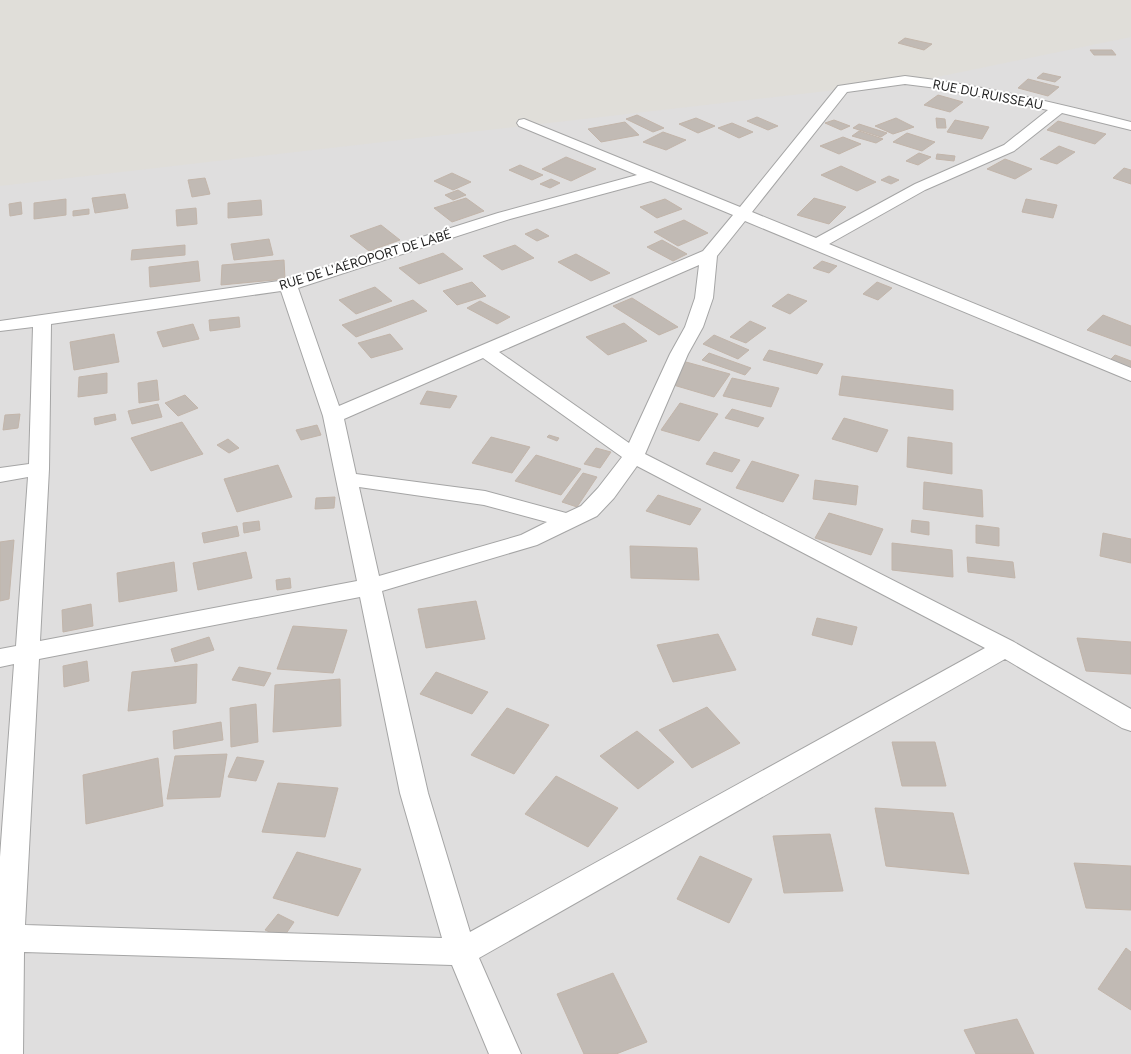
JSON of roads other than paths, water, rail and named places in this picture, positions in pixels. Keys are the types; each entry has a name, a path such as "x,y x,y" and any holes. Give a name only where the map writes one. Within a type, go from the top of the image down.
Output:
{"street":[{"name":"RUE DU RUISSEAU","path":"743,214 843,89 905,80 945,85 1059,108 1131,126"},
{"path":"817,244 920,187 1008,148 1059,108"},
{"path":"524,123 1131,375"},
{"name":"RUE DE L'AÉROPORT DE LABÉ","path":"0,326 288,285 504,216 652,176"},
{"path":"333,416 710,255 743,214"},
{"path":"0,658 370,587 529,540 589,511 606,493 634,456 679,354 694,327 704,298 710,255"},
{"path":"288,285 333,416 414,793 461,952 505,1054"},
{"path":"7,1054 5,940 27,653 39,469 42,319"},
{"path":"485,351 634,456 1005,648 1131,721"},
{"path":"0,475 39,469"},
{"path":"346,479 485,498 568,521"},
{"path":"5,940 461,952 1005,648"}]}
